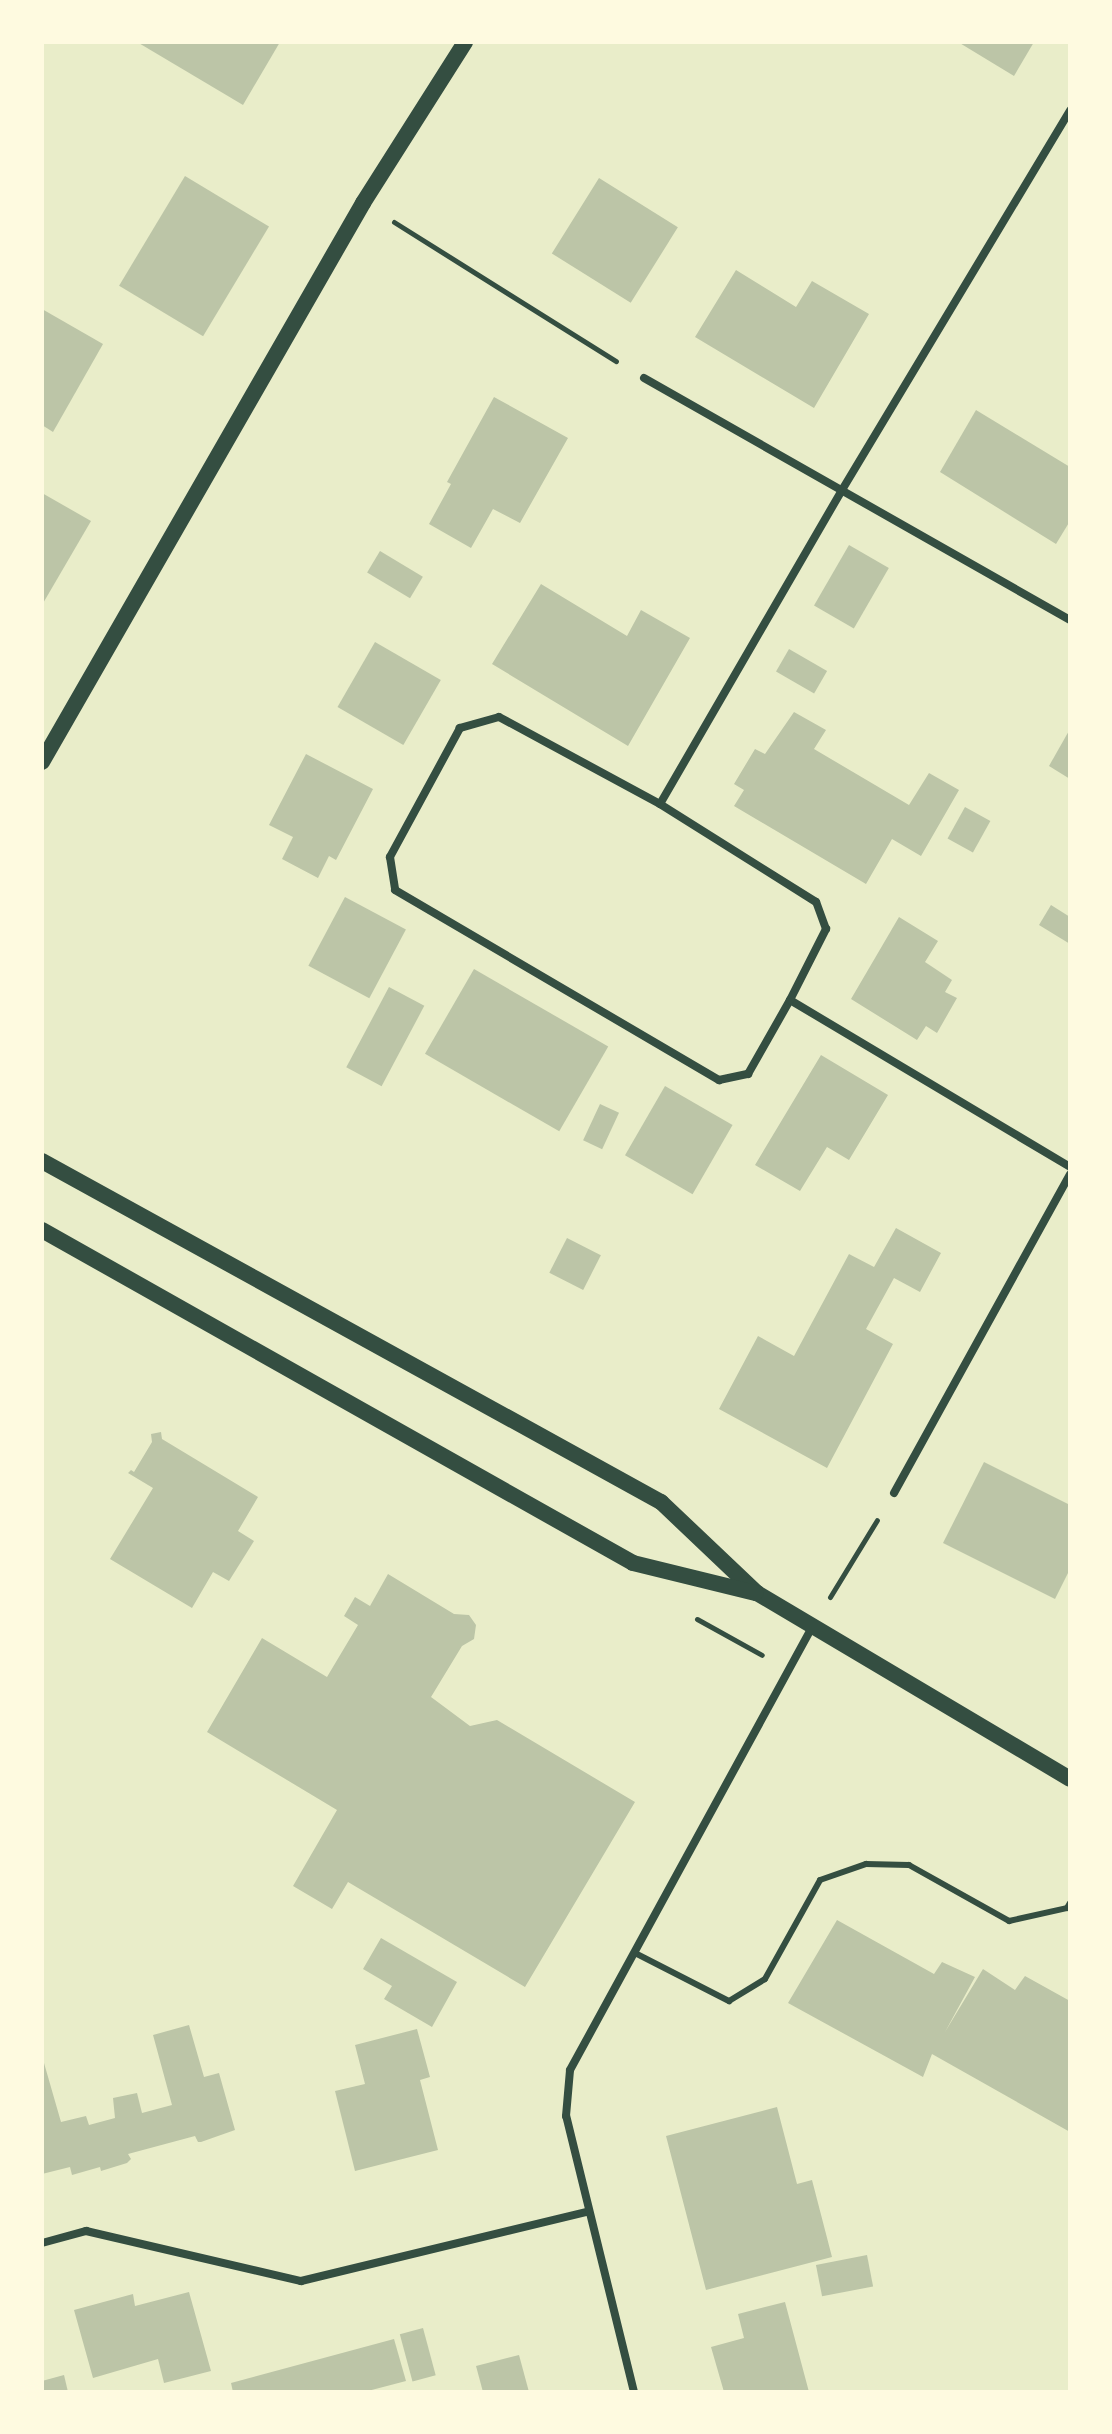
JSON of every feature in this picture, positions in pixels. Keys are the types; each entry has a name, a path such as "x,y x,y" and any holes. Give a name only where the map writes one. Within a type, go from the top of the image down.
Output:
{"main road":[{"path":"42,772 46,755 363,203 465,42"},
{"path":"42,1160 661,1502 757,1593 811,1629 1070,1779"},
{"path":"42,1230 633,1563 757,1593"}],"street":[{"path":"660,804 842,490 1070,110"},
{"path":"644,378 1070,620"},
{"path":"499,717 660,804 816,902 826,929 790,1000 748,1074 719,1080 395,890 390,857 460,728 499,717"},
{"path":"790,1000 1070,1167"},
{"path":"894,1493 1070,1174"},
{"path":"634,2392 587,2212 566,2116 570,2070 811,1629"},
{"path":"42,2243 86,2231 301,2281 587,2212"}],"lane":[{"path":"635,1953 729,2001 765,1979 820,1880 866,1864 909,1865 1009,1921 1067,1908 1070,1903"}],"path":[{"path":"363,203 644,378"},
{"path":"811,1629 894,1493"}],"building":[{"path":"137,42 280,42 243,105"},
{"path":"958,42 1034,42 1014,76"},
{"path":"185,176 269,226 203,336 119,286"},
{"path":"599,178 678,227 631,303 552,253"},
{"path":"736,270 796,307 812,281 869,314 814,408 695,337"},
{"path":"42,309 103,344 53,432 42,425"},
{"path":"494,397 568,438 520,523 493,509 471,548 429,524 451,484 447,482"},
{"path":"976,410 1070,467 1070,521 1056,544 940,472"},
{"path":"42,493 91,521 42,605"},
{"path":"849,545 889,568 854,629 814,606"},
{"path":"380,551 423,577 410,598 367,572"},
{"path":"541,584 627,636 641,610 690,638 628,746 492,664"},
{"path":"375,642 441,680 403,745 338,707"},
{"path":"789,649 827,671 814,694 776,672"},
{"path":"794,712 826,730 814,749 909,805 929,773 959,790 921,856 892,839 866,884 734,806 744,790 734,784 755,749 765,754"},
{"path":"1070,729 1070,779 1049,766"},
{"path":"306,754 373,789 336,860 329,856 318,878 282,859 293,837 269,825"},
{"path":"965,807 990,821 973,853 948,838"},
{"path":"345,897 406,929 369,998 308,966"},
{"path":"1051,905 1070,917 1070,944 1039,925"},
{"path":"899,917 938,941 925,962 952,980 945,992 957,998 937,1033 926,1026 917,1040 851,999"},
{"path":"474,969 608,1046 559,1131 425,1054"},
{"path":"389,987 424,1006 382,1086 346,1067"},
{"path":"821,1055 888,1095 849,1160 827,1147 800,1191 755,1165"},
{"path":"665,1086 733,1125 693,1194 625,1155"},
{"path":"600,1104 619,1113 602,1149 583,1140"},
{"path":"896,1228 941,1253 920,1292 894,1278 866,1329 893,1344 827,1468 719,1409 758,1336 794,1356 849,1254 874,1267"},
{"path":"567,1238 601,1255 583,1290 549,1273"},
{"path":"161,1432 162,1439 258,1497 238,1531 254,1541 229,1581 213,1572 192,1608 110,1559 153,1488 128,1473 131,1470 134,1472 152,1442 151,1434"},
{"path":"984,1462 1070,1505 1070,1569 1055,1599 943,1543"},
{"path":"388,1574 454,1614 469,1615 476,1625 474,1639 462,1646 431,1697 470,1726 497,1720 635,1802 525,1987 348,1882 332,1909 293,1886 337,1810 207,1732 262,1638 327,1677 358,1625 344,1616 355,1597 370,1606"},
{"path":"837,1920 934,1974 942,1962 975,1977 945,2032 983,1969 1015,1990 1025,1976 1070,2001 1070,2132 932,2054 923,2077 788,2003"},
{"path":"381,1938 457,1982 432,2027 384,1999 392,1986 363,1969"},
{"path":"189,2025 204,2077 219,2073 235,2130 201,2142 195,2136 128,2154 131,2159 127,2163 101,2171 100,2167 72,2175 70,2167 42,2174 42,2056 61,2122 86,2116 89,2125 115,2118 113,2098 137,2093 142,2113 172,2105 153,2035"},
{"path":"417,2029 430,2077 420,2080 438,2150 355,2171 335,2091 365,2084 355,2045"},
{"path":"777,2107 797,2184 812,2180 832,2257 706,2290 666,2136"},
{"path":"867,2255 873,2286 822,2296 816,2265"},
{"path":"189,2292 211,2371 164,2383 158,2359 93,2378 74,2310 133,2294 135,2306"},
{"path":"785,2302 809,2392 724,2392 711,2347 744,2338 738,2314"},
{"path":"423,2328 436,2375 412,2382 400,2334"},
{"path":"394,2339 406,2381 364,2392 233,2392 231,2383"},
{"path":"519,2355 529,2392 483,2392 476,2366"},
{"path":"64,2375 68,2392 42,2392 42,2381"}]}
